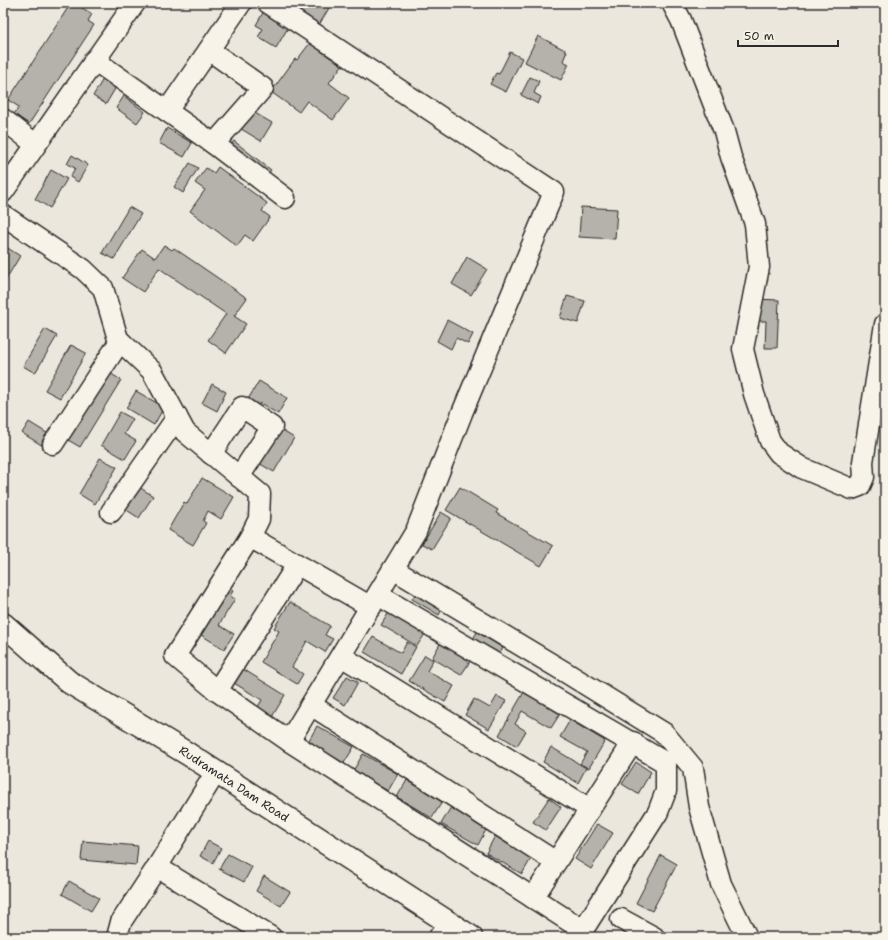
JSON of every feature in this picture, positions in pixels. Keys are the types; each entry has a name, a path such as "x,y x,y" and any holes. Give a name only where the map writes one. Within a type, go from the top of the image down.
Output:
{"highway":[{"name":"Rudramata Dam Road","path":"3,624 69,682 216,772 444,930 471,937"}],"street":[{"path":"3,192 35,144 135,3"},
{"path":"167,111 241,3"},
{"path":"268,3 554,192 462,413 416,531 289,741"},
{"path":"672,3 681,20 724,131 731,157 755,224 759,266 743,349 754,394 770,441 779,453 802,468 852,489 860,486 864,477 863,462 885,324"},
{"path":"209,50 263,88 214,144"},
{"path":"94,60 214,144 285,198"},
{"path":"3,119 35,144"},
{"path":"3,216 83,269 103,288 118,339 152,371 185,432 260,494 259,519 250,537 175,656 217,691 289,741 583,930 658,812 666,791 666,763 633,742 374,601 297,564 250,537"},
{"path":"53,444 120,341"},
{"path":"211,454 242,407 272,428 239,477"},
{"path":"111,512 177,417"},
{"path":"217,691 297,564"},
{"path":"393,570 565,672 664,733 693,768 699,807 721,884 747,937"},
{"path":"341,656 590,809"},
{"path":"311,705 556,862"},
{"path":"533,898 633,742"},
{"path":"117,937 121,922 216,772"},
{"path":"157,867 271,937"},
{"path":"621,919 654,937"}],"building":[{"path":"71,3 83,3 81,7 92,14 88,21 94,25 29,124 14,114 19,107 8,100"},
{"path":"282,3 321,3 329,8 319,25"},
{"path":"264,11 289,26 276,48 258,37 263,29 256,25"},
{"path":"538,36 567,51 563,61 569,64 561,80 525,62"},
{"path":"310,43 332,59 336,53 346,60 329,83 349,98 333,120 307,101 299,112 271,92 295,59 297,60"},
{"path":"510,52 522,58 506,92 490,84 496,73 499,74"},
{"path":"530,77 539,81 534,93 541,97 538,104 521,95"},
{"path":"103,79 116,87 106,104 93,96"},
{"path":"124,96 145,112 137,123 116,108"},
{"path":"248,109 272,123 261,141 238,127"},
{"path":"167,128 192,143 184,157 159,143"},
{"path":"234,141 271,170 265,179 227,150"},
{"path":"72,155 88,165 78,182 70,177 75,168 67,164"},
{"path":"190,163 198,168 183,193 174,187"},
{"path":"218,167 267,203 262,211 270,217 253,241 245,235 237,246 190,211 205,190 195,183 206,168 214,173"},
{"path":"51,170 67,179 50,208 35,199"},
{"path":"129,207 141,214 114,259 102,253"},
{"path":"581,207 617,209 615,239 579,237"},
{"path":"3,245 20,256 3,284"},
{"path":"164,245 172,250 174,248 247,298 234,316 246,324 226,353 208,340 226,314 159,268 143,292 122,278 142,249 155,258"},
{"path":"467,257 487,269 471,295 452,284"},
{"path":"567,296 585,301 578,323 560,318"},
{"path":"755,299 779,300 777,348 765,348 766,321 754,321"},
{"path":"447,320 473,334 468,344 456,338 451,349 437,341"},
{"path":"45,329 57,336 35,373 23,366"},
{"path":"71,345 86,353 60,398 45,390"},
{"path":"105,370 121,380 80,447 63,437"},
{"path":"259,381 287,398 278,414 260,403 258,407 247,401"},
{"path":"212,384 226,392 217,411 202,403"},
{"path":"136,391 164,407 154,425 126,408"},
{"path":"120,412 133,419 124,434 136,441 125,459 101,445"},
{"path":"29,422 50,435 43,446 22,433"},
{"path":"278,428 294,438 274,472 257,462"},
{"path":"100,458 117,467 95,504 79,494"},
{"path":"202,478 234,497 221,519 208,511 203,521 206,523 193,545 168,530 184,502 187,504"},
{"path":"139,487 153,496 139,518 125,509"},
{"path":"460,487 498,510 496,513 553,546 541,566 446,510"},
{"path":"441,512 451,518 432,549 422,544"},
{"path":"224,586 233,591 230,596 235,599 219,625 234,634 224,649 196,632"},
{"path":"417,591 443,607 439,615 412,599"},
{"path":"290,602 330,626 325,635 333,639 325,652 307,641 292,667 303,674 297,684 261,662 279,631 274,628"},
{"path":"391,609 427,631 417,646 381,625"},
{"path":"477,632 503,648 499,655 473,639"},
{"path":"373,637 401,653 407,642 416,647 401,674 364,652"},
{"path":"441,642 471,660 461,675 432,658"},
{"path":"425,655 433,660 427,671 454,686 445,702 409,681"},
{"path":"238,666 285,695 269,722 254,713 262,700 229,680"},
{"path":"347,676 358,682 345,705 333,698"},
{"path":"524,692 560,714 551,728 522,711 515,724 526,731 517,746 499,735"},
{"path":"497,696 506,701 489,729 465,715 474,699 490,708"},
{"path":"570,720 605,741 589,768 580,764 587,752 560,737"},
{"path":"317,726 354,747 344,763 308,742"},
{"path":"551,747 586,768 578,783 543,762"},
{"path":"363,754 398,774 388,791 353,771"},
{"path":"636,762 651,772 638,794 622,784"},
{"path":"407,780 442,802 432,818 397,797"},
{"path":"549,798 561,807 546,830 533,822"},
{"path":"451,807 487,828 478,845 441,824"},
{"path":"597,824 613,833 591,869 575,859"},
{"path":"495,836 532,857 522,874 486,853"},
{"path":"83,841 138,846 136,865 81,860"},
{"path":"208,841 221,848 213,863 200,856"},
{"path":"228,854 252,867 244,882 219,869"},
{"path":"661,855 677,864 652,911 636,903"},
{"path":"264,876 290,892 281,906 256,891"},
{"path":"69,881 99,898 91,911 62,894"}]}
